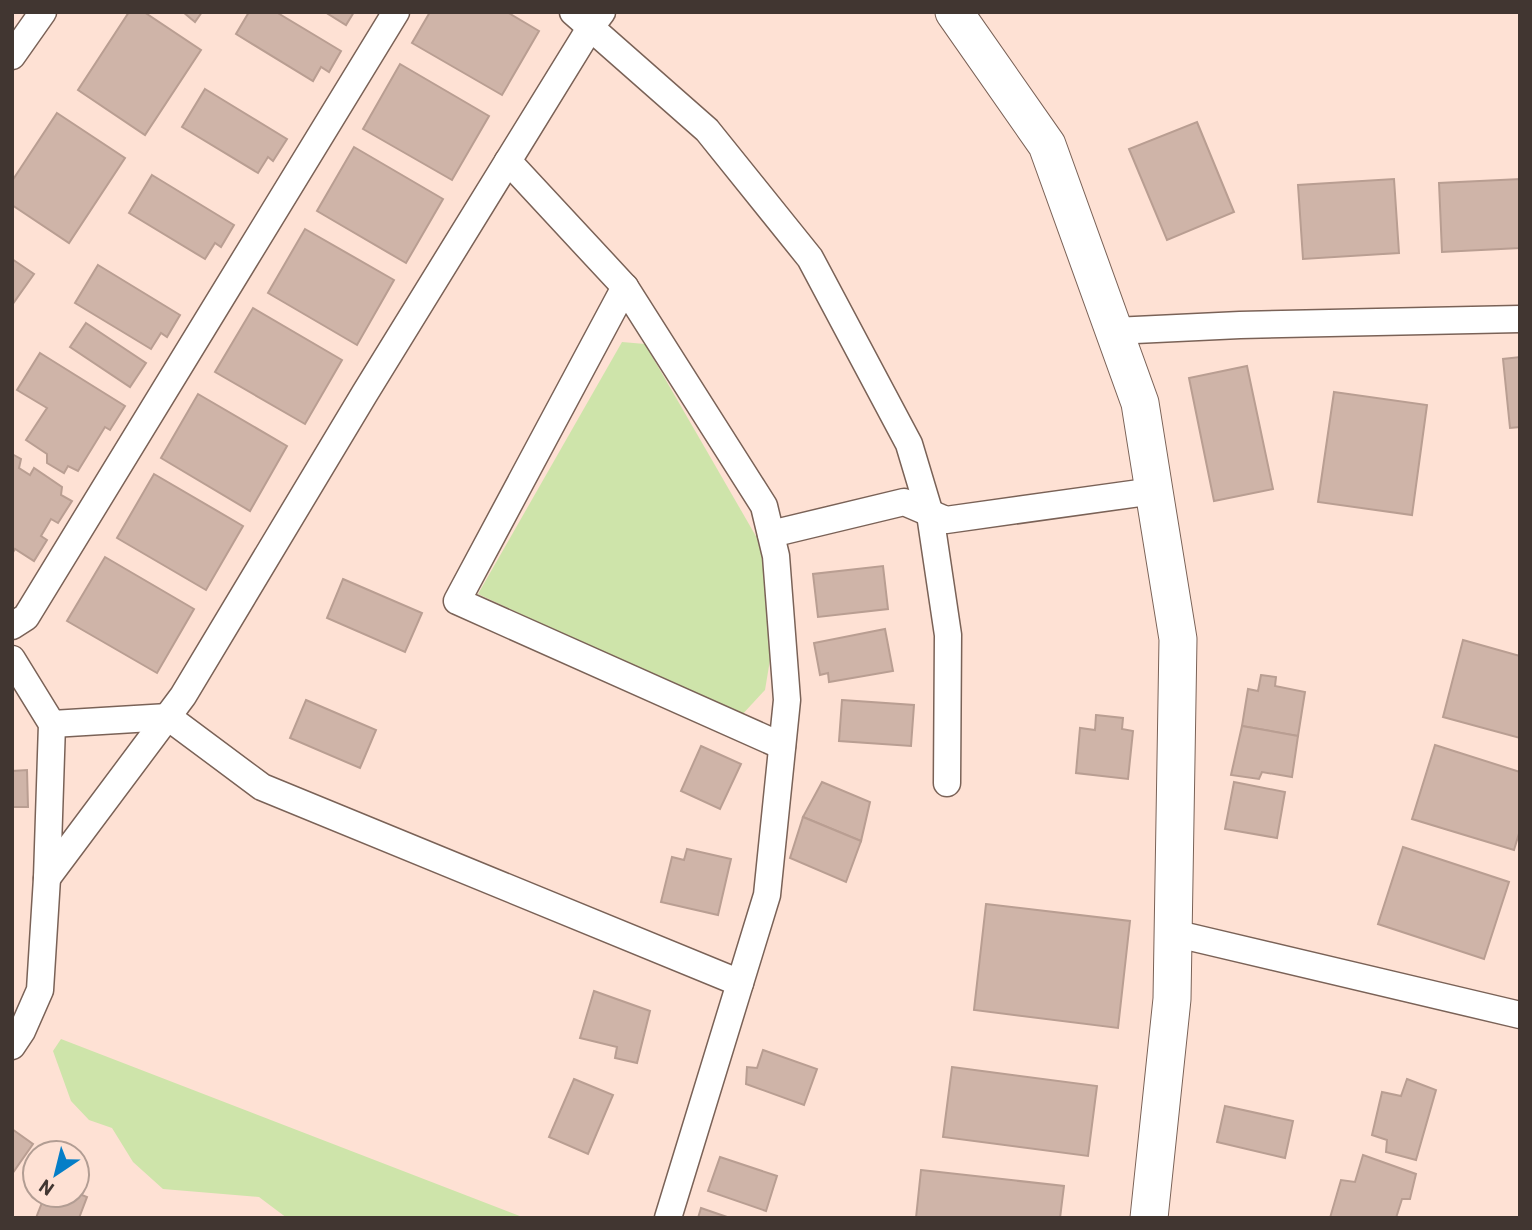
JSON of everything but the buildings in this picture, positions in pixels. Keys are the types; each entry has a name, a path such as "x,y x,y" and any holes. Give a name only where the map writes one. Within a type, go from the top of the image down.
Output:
{"main road":[{"path":"954,12 1046,145 1140,403 1178,639 1172,999 1149,1218"}],"street":[{"path":"12,56 43,12"},
{"path":"12,626 26,617 396,12"},
{"path":"47,878 183,696 508,161 588,18 706,130 810,258 909,444 930,514 948,635 947,783"},
{"path":"508,161 625,287 764,506 776,556 787,700 767,895 668,1218"},
{"path":"625,287 457,601 782,746"},
{"path":"1114,331 1240,325 1520,319"},
{"path":"771,534 904,502 946,520 1154,491"},
{"path":"12,659 52,724 40,990 22,1031 12,1046"},
{"path":"52,724 168,717 262,787 740,983"},
{"path":"1173,933 1519,1013"}],"green space":[{"path":"622,342 645,344 757,538 771,588 772,648 765,690 740,717 478,594"},
{"path":"61,1039 525,1218 287,1218 259,1197 163,1189 133,1162 112,1128 89,1120 71,1101 53,1051"}]}
